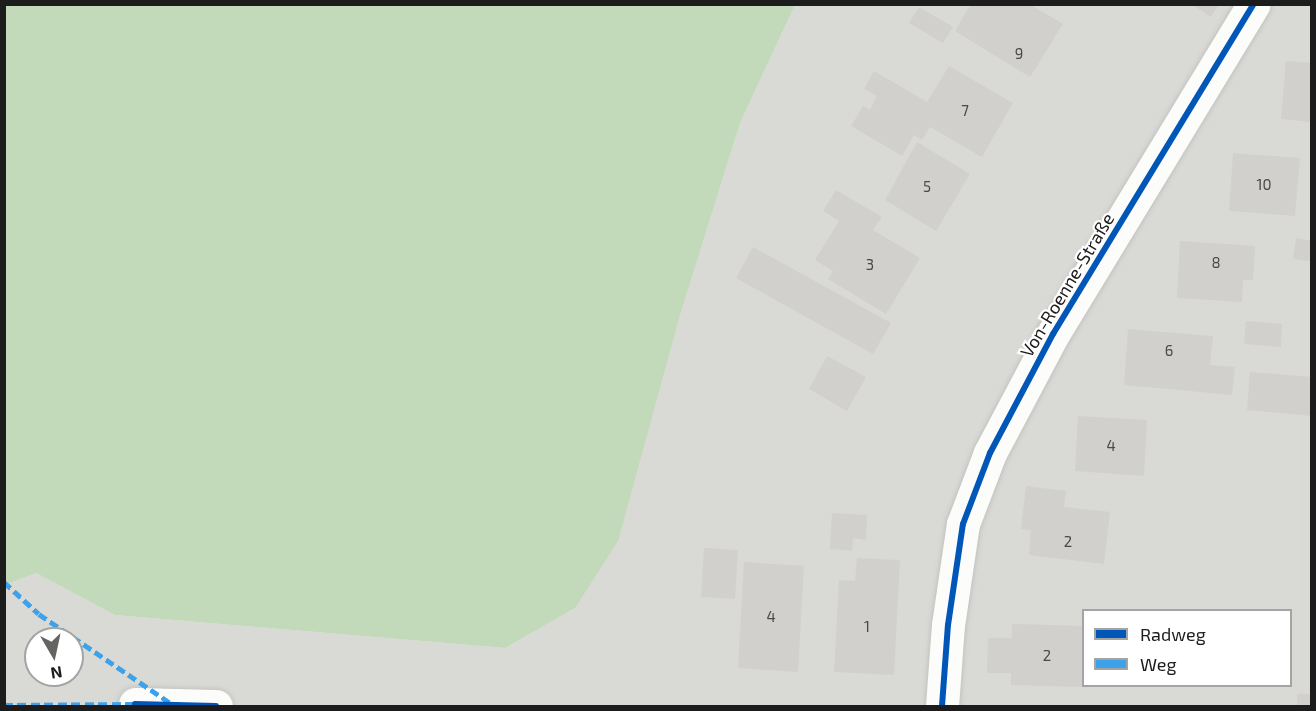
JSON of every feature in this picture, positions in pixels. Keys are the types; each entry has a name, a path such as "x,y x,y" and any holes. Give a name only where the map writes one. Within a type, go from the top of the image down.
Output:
{"street":[{"name":"Von-Roenne-Straße","path":"942,706 948,625 963,524 990,453 1053,334 1254,4"},
{"path":"135,704 216,706"}],"shaded area":[{"path":"795,5 1311,5 1311,706 5,706 5,585 36,573 115,615 505,648 575,608 678,322 740,123"}],"green space":[{"path":"5,4 795,5 740,123 678,322 618,541 575,608 505,648 115,615 36,573 5,585"}],"building":[{"path":"971,4 1031,5 1063,24 1030,77 955,31"},
{"path":"1191,4 1219,4 1211,17"},
{"path":"919,7 953,27 943,43 909,23"},
{"path":"1286,61 1312,63 1312,122 1281,119"},
{"path":"949,66 1013,103 982,157 930,127 922,140 914,135 902,156 851,126 863,106 870,110 877,96 864,89 874,71 927,102"},
{"path":"917,142 970,174 936,231 885,200"},
{"path":"1233,153 1300,158 1295,216 1229,211"},
{"path":"836,190 882,217 873,230 920,258 886,314 828,279 833,271 815,260 839,221 823,211"},
{"path":"1296,238 1312,241 1310,261 1293,259"},
{"path":"1180,241 1255,246 1253,280 1243,280 1242,302 1177,298"},
{"path":"753,247 891,323 873,354 736,278"},
{"path":"1246,321 1282,324 1281,347 1244,344"},
{"path":"1128,329 1213,336 1210,365 1235,367 1232,395 1124,385"},
{"path":"827,356 866,377 847,411 809,389"},
{"path":"1250,372 1312,377 1312,416 1247,410"},
{"path":"1078,416 1147,420 1144,476 1075,471"},
{"path":"1026,486 1066,491 1064,507 1110,512 1104,564 1029,555 1031,530 1021,529"},
{"path":"832,513 867,515 866,540 853,538 852,551 830,549"},
{"path":"704,548 738,550 735,599 701,597"},
{"path":"857,558 900,560 894,675 834,672 839,580 855,581"},
{"path":"744,562 804,566 798,672 738,668"},
{"path":"1012,624 1082,626 1082,687 1011,685 1011,673 987,673 988,638 1012,638"},
{"path":"1297,694 1312,694 1312,706 1297,706"}],"marked path":[{"path":"4,582 39,614 172,704"},
{"path":"4,705 135,704"}],"cycle path":[{"path":"942,706 948,625 963,524 990,453 1053,334 1254,4"},
{"path":"135,704 216,706"}]}
